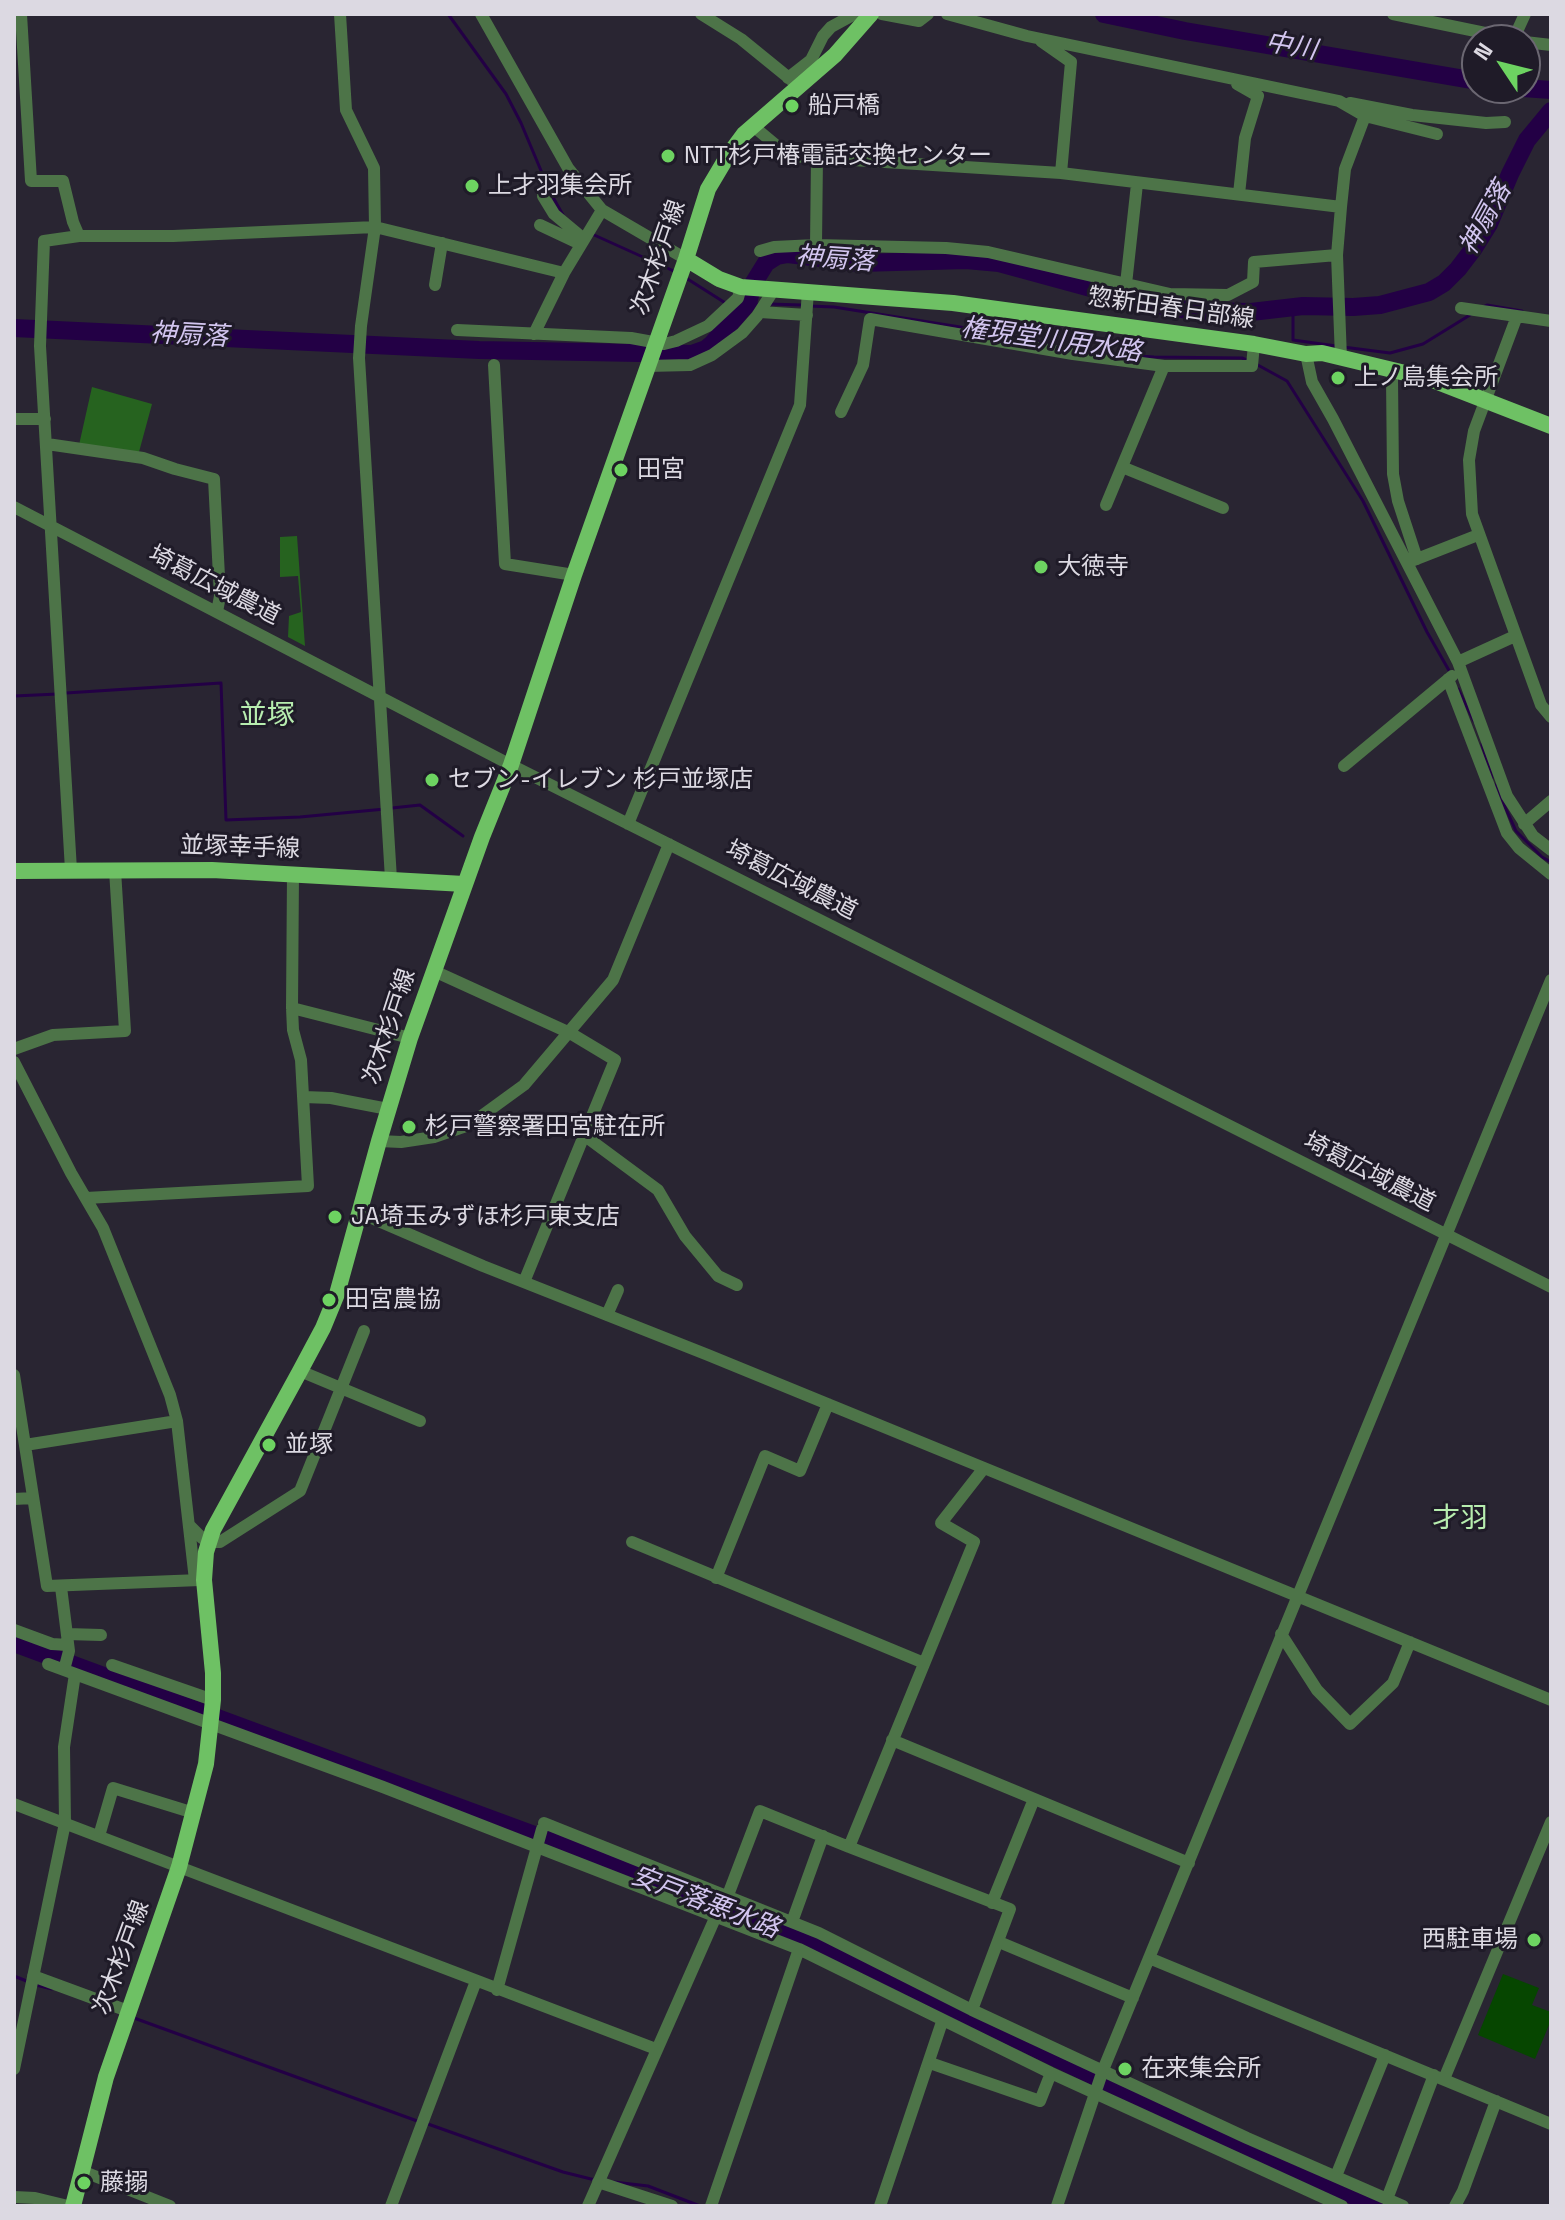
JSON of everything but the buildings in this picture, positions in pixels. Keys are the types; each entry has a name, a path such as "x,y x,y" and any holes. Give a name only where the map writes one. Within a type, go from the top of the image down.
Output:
{"main road":[{"name":"次木杉戸線","path":"70,2206 106,2077 179,1867 206,1764 212,1725 213,1673 199,1580 209,1542 218,1520 323,1328 337,1294 410,1038 464,884 511,765 711,182 736,144 794,82 847,43 860,17"},
{"path":"686,259 719,279 741,287"},
{"name":"惣新田春日部線","path":"741,287 953,303 1254,344 1306,354 1322,353 1430,379 1551,426"},
{"name":"並塚幸手線","path":"14,871 212,870 464,884"}],"street":[{"path":"21,14 20,81 31,181 63,181 79,236"},
{"path":"340,14 346,110 374,168 375,227 359,358 391,879"},
{"path":"481,14 568,168 602,210 686,259"},
{"path":"701,14 741,39 794,82"},
{"path":"882,14 919,21 928,14"},
{"path":"947,14 1033,36 1339,101 1412,115 1486,123 1505,122"},
{"path":"1393,14 1461,28"},
{"path":"1033,36 1071,62 1061,173"},
{"path":"1227,78 1258,96 1245,138 1239,194"},
{"path":"1339,101 1365,116 1437,134"},
{"path":"1341,358 1337,255 1341,207 1345,169 1365,116"},
{"path":"753,126 789,156 1061,173 1341,207"},
{"path":"816,245 817,158"},
{"path":"1126,284 1137,184"},
{"path":"543,196 554,214 583,241"},
{"path":"534,334 564,273 602,210"},
{"path":"540,225 574,241 583,241"},
{"path":"71,870 40,346 44,241 79,236 173,236 375,227 564,273"},
{"path":"435,285 442,243"},
{"path":"760,251 774,247 816,245 946,248 988,252 1170,294 1228,295 1253,282 1254,262 1337,255"},
{"path":"457,330 631,338 664,344 708,326 738,298 741,287"},
{"path":"647,366 680,366 701,361 742,333 773,291"},
{"path":"628,824 800,405 808,291"},
{"path":"1461,308 1551,321"},
{"path":"760,312 807,315"},
{"path":"1517,316 1474,431 1469,460 1472,514 1541,705 1551,717"},
{"path":"841,412 863,365 870,319 1073,354 1164,366 1252,366 1254,344"},
{"path":"1306,354 1312,382 1411,561 1459,666 1507,796 1533,836 1551,850"},
{"path":"494,365 505,564 574,575"},
{"path":"1106,505 1164,366"},
{"path":"1394,370 1393,474 1411,561"},
{"path":"15,419 45,419"},
{"path":"47,444 143,458 214,479 220,596 217,612"},
{"path":"1122,467 1223,508"},
{"name":"埼葛広域農道","path":"14,507 511,765 1551,1287"},
{"path":"1411,561 1478,535"},
{"path":"1344,766 1448,679 1459,666 1515,636"},
{"path":"1448,679 1499,818 1519,848 1551,874"},
{"path":"1524,824 1551,801"},
{"path":"1519,848 1533,836"},
{"path":"379,1141 401,1142 434,1137 469,1125 524,1085 613,980 669,844"},
{"path":"14,1049 53,1035 125,1031 115,870"},
{"path":"86,1198 308,1186 301,1060 293,1030 293,874"},
{"path":"434,971 570,1033 615,1060 524,1282"},
{"path":"1057,2206 1102,2072 1551,980"},
{"path":"292,1008 410,1038"},
{"path":"14,1062 103,1228 170,1395 177,1421 188,1525 199,1580 47,1586 14,1375"},
{"path":"304,1097 331,1098 388,1109"},
{"path":"585,1136 658,1190 685,1236 718,1276 737,1285"},
{"path":"360,1213 1551,1700"},
{"path":"607,1315 618,1290"},
{"path":"188,1525 209,1542 220,1542 300,1491 364,1331"},
{"path":"300,1371 420,1421"},
{"path":"716,1578 765,1456 800,1471 828,1404"},
{"path":"25,1445 177,1421"},
{"path":"849,1847 974,1542 941,1523 984,1468"},
{"path":"14,1499 33,1498"},
{"path":"632,1542 924,1663"},
{"path":"14,2069 65,1823 64,1747 69,1672 61,1587"},
{"path":"14,1630 52,1644 68,1644 101,1635"},
{"path":"1281,1634 1317,1690 1350,1724 1393,1683 1410,1642"},
{"path":"48,1664 537,1845 799,1949 942,2022 1051,2073 1096,2090 1342,2206"},
{"path":"112,1665 213,1700"},
{"path":"892,1740 1189,1863"},
{"path":"99,1836 113,1788 194,1813"},
{"path":"992,1903 1034,1799"},
{"path":"14,1804 656,2049"},
{"path":"728,1895 760,1811 1010,1909 972,2010"},
{"path":"1387,2199 1551,1822"},
{"path":"497,1990 543,1826 728,1895 819,1933 1102,2072 1403,2206"},
{"path":"792,1922 823,1836"},
{"path":"588,2206 716,1916"},
{"path":"999,1942 1133,1998"},
{"path":"711,2206 799,1949"},
{"path":"1149,1958 1551,2124"},
{"path":"33,1976 128,2011"},
{"path":"391,2206 476,1981"},
{"path":"880,2206 942,2022"},
{"path":"1336,2176 1385,2055"},
{"path":"930,2063 1040,2101 1051,2073"},
{"path":"1455,2206 1496,2101"},
{"path":"82,2171 170,2206"},
{"path":"598,2182 672,2206"},
{"path":"14,2197 70,2206"}],"green space":[{"path":"92,387 152,404 139,452 79,445"},
{"path":"297,536 305,646 288,637 289,616 301,612 298,576 280,577 280,537"},
{"path":"1503,1974 1539,1988 1532,2005 1551,2012 1551,2020 1535,2059 1478,2035"}],"waterway":[{"name":"権現堂川用水路","path":"448,14 506,94 563,215"},
{"name":"中川","path":"1104,14 1461,78"},
{"name":"中川","path":"1541,89 1551,90"},
{"name":"神扇落","path":"14,328 479,350 692,354 712,344 748,303 753,284 766,263 788,254 860,263 966,260 999,263 1146,303 1195,311 1251,312 1303,306 1380,305 1429,292 1458,269 1489,224 1527,140 1551,111"},
{"name":"権現堂川用水路","path":"592,234 676,272"},
{"name":"権現堂川用水路","path":"686,278 727,304"},
{"name":"権現堂川用水路","path":"737,305 761,304"},
{"name":"権現堂川用水路","path":"769,304 801,305"},
{"name":"権現堂川用水路","path":"809,306 834,307 960,327 1054,345"},
{"path":"1293,307 1293,340 1336,346"},
{"path":"1483,307 1522,311"},
{"path":"1343,347 1390,353 1423,344 1470,315"},
{"name":"権現堂川用水路","path":"1125,355 1242,358 1249,361"},
{"name":"権現堂川用水路","path":"1256,364 1287,381 1363,501 1451,674"},
{"path":"66,693 221,683 226,820 385,809"},
{"name":"権現堂川用水路","path":"1458,689 1474,721"},
{"path":"14,696 58,694"},
{"name":"権現堂川用水路","path":"1482,744 1492,778"},
{"name":"権現堂川用水路","path":"1495,785 1516,831 1551,862"},
{"path":"392,808 420,805 463,836"},
{"name":"安戸落悪水路","path":"14,1643 610,1863 829,1950 1242,2147 1377,2206"},
{"path":"14,1976 29,1982"},
{"path":"36,1985 52,1989"},
{"path":"134,2018 420,2122"},
{"path":"428,2124 563,2172 595,2180"},
{"path":"614,2182 648,2186 700,2206"}],"place":[{"name":"船戸橋","path":"792,106"},
{"name":"NTT杉戸椿電話交換センター","path":"668,156"},
{"name":"上才羽集会所","path":"472,186"},
{"name":"上ノ島集会所","path":"1338,378"},
{"name":"田宮","path":"621,470"},
{"name":"大徳寺","path":"1041,567"},
{"name":"セブン-イレブン 杉戸並塚店","path":"432,780"},
{"name":"杉戸警察署田宮駐在所","path":"409,1127"},
{"name":"JA埼玉みずほ杉戸東支店","path":"335,1217"},
{"name":"田宮農協","path":"329,1300"},
{"name":"並塚","path":"269,1445"},
{"name":"西駐車場","path":"1534,1940"},
{"name":"在来集会所","path":"1125,2069"},
{"name":"藤搦","path":"84,2183"}],"district":[{"name":"並塚","path":"267,716"},
{"name":"才羽","path":"1460,1519"}]}
